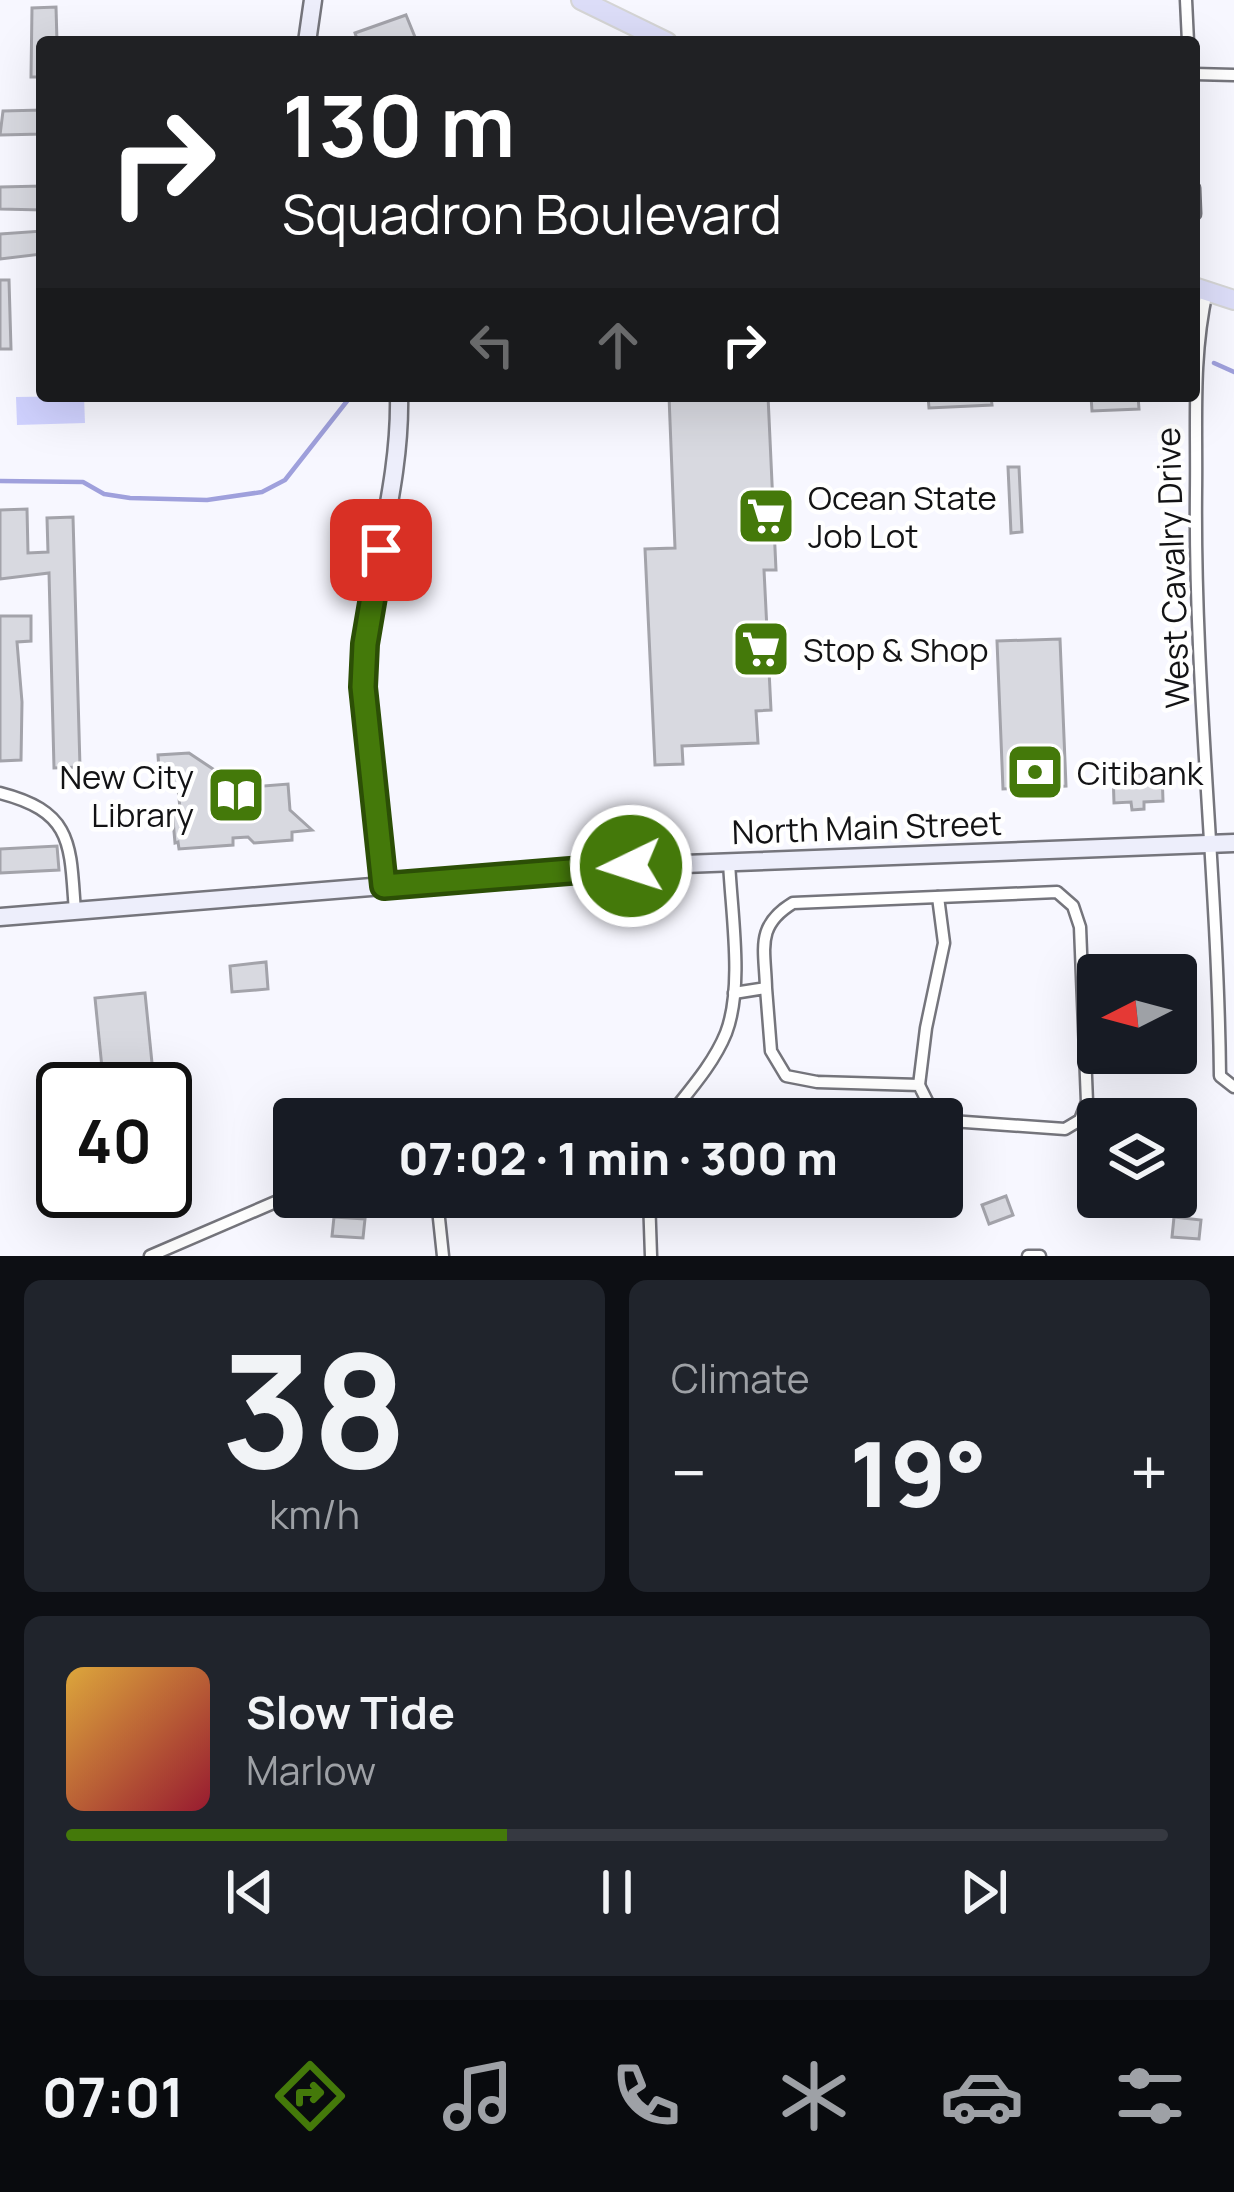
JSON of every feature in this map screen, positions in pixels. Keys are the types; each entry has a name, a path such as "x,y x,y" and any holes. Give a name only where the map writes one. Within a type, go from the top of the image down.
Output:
{"main road":[{"path":"581,0 655,36"},
{"path":"1200,289 1234,300"}],"street":[{"path":"308,36 313,0"},
{"path":"1186,0 1188,36"},
{"path":"1200,74 1234,75"},
{"path":"384,886 365,718 364,664 394,473 399,402"},
{"name":"West Cavalry Drive","path":"1196,402 1195,559 1217,938 1220,1076 1234,1087"},
{"path":"0,793 37,804 61,827 69,847 75,912"},
{"name":"North Main Street","path":"0,917 729,861 1234,843"},
{"path":"683,1098 715,1057 728,1028 734,993 729,861"},
{"path":"919,1085 817,1082 786,1076 771,1051 764,935 771,916 793,904 938,897 1057,892 1073,906 1080,927 1087,1102 1080,1120 1065,1129 951,1121 931,1109 919,1085 944,944 938,897"},
{"path":"1217,938 1234,937"},
{"path":"734,993 766,988"},
{"path":"150,1256 273,1203"},
{"path":"439,1218 443,1256"},
{"path":"650,1218 651,1256"},
{"path":"1028,1256 1040,1256"}],"shaded area":[{"path":"16,397 84,402 85,423 17,425"}],"building":[{"path":"56,7 57,36 36,36 36,77 31,77 32,8"},
{"path":"406,15 415,36 356,36"},
{"path":"36,110 36,134 0,135 3,111"},
{"path":"36,186 36,210 0,209 0,187"},
{"path":"36,231 36,255 0,259 0,234"},
{"path":"0,280 9,280 11,349 0,349"},
{"path":"669,402 768,402 776,570 764,570 771,710 756,711 758,743 682,746 683,764 655,765 645,549 675,548"},
{"path":"928,402 992,405 929,408"},
{"path":"1091,402 1138,402 1139,409 1092,411"},
{"path":"1008,467 1019,467 1022,532 1011,533"},
{"path":"27,509 28,553 48,552 47,518 73,517 80,767 54,768 49,573 0,579 0,510"},
{"path":"0,616 31,616 31,641 17,642 21,760 0,761"},
{"path":"1060,639 1066,786 1003,789 997,641"},
{"path":"189,753 225,777 237,776 238,788 288,784 290,810 312,830 292,832 292,840 254,843 248,837 233,838 233,845 179,849 172,808 180,808 178,789 171,783 160,784 158,755"},
{"path":"1128,766 1162,770 1163,801 1144,802 1144,809 1132,810 1131,802 1114,803 1113,772 1128,771"},
{"path":"57,846 59,870 0,873 0,849"},
{"path":"266,962 268,989 232,992 230,966"},
{"path":"145,993 152,1062 101,1062 95,998"},
{"path":"1006,1196 1013,1215 989,1224 982,1205"},
{"path":"334,1218 365,1219 363,1238 332,1236"},
{"path":"1174,1218 1201,1220 1199,1239 1172,1237"}],"waterway":[{"path":"1214,363 1234,372"},
{"path":"0,481 83,482 104,494 130,498 207,500 262,492 285,480 346,402"}],"place":[{"name":"Ocean State Job Lot","path":"766,516"},
{"name":"Stop & Shop","path":"761,649"},
{"name":"Citibank","path":"1035,772"},
{"name":"New City Library","path":"236,795"}],"route":[{"path":"381,550 365,644 363,687 384,886 631,866"}]}
